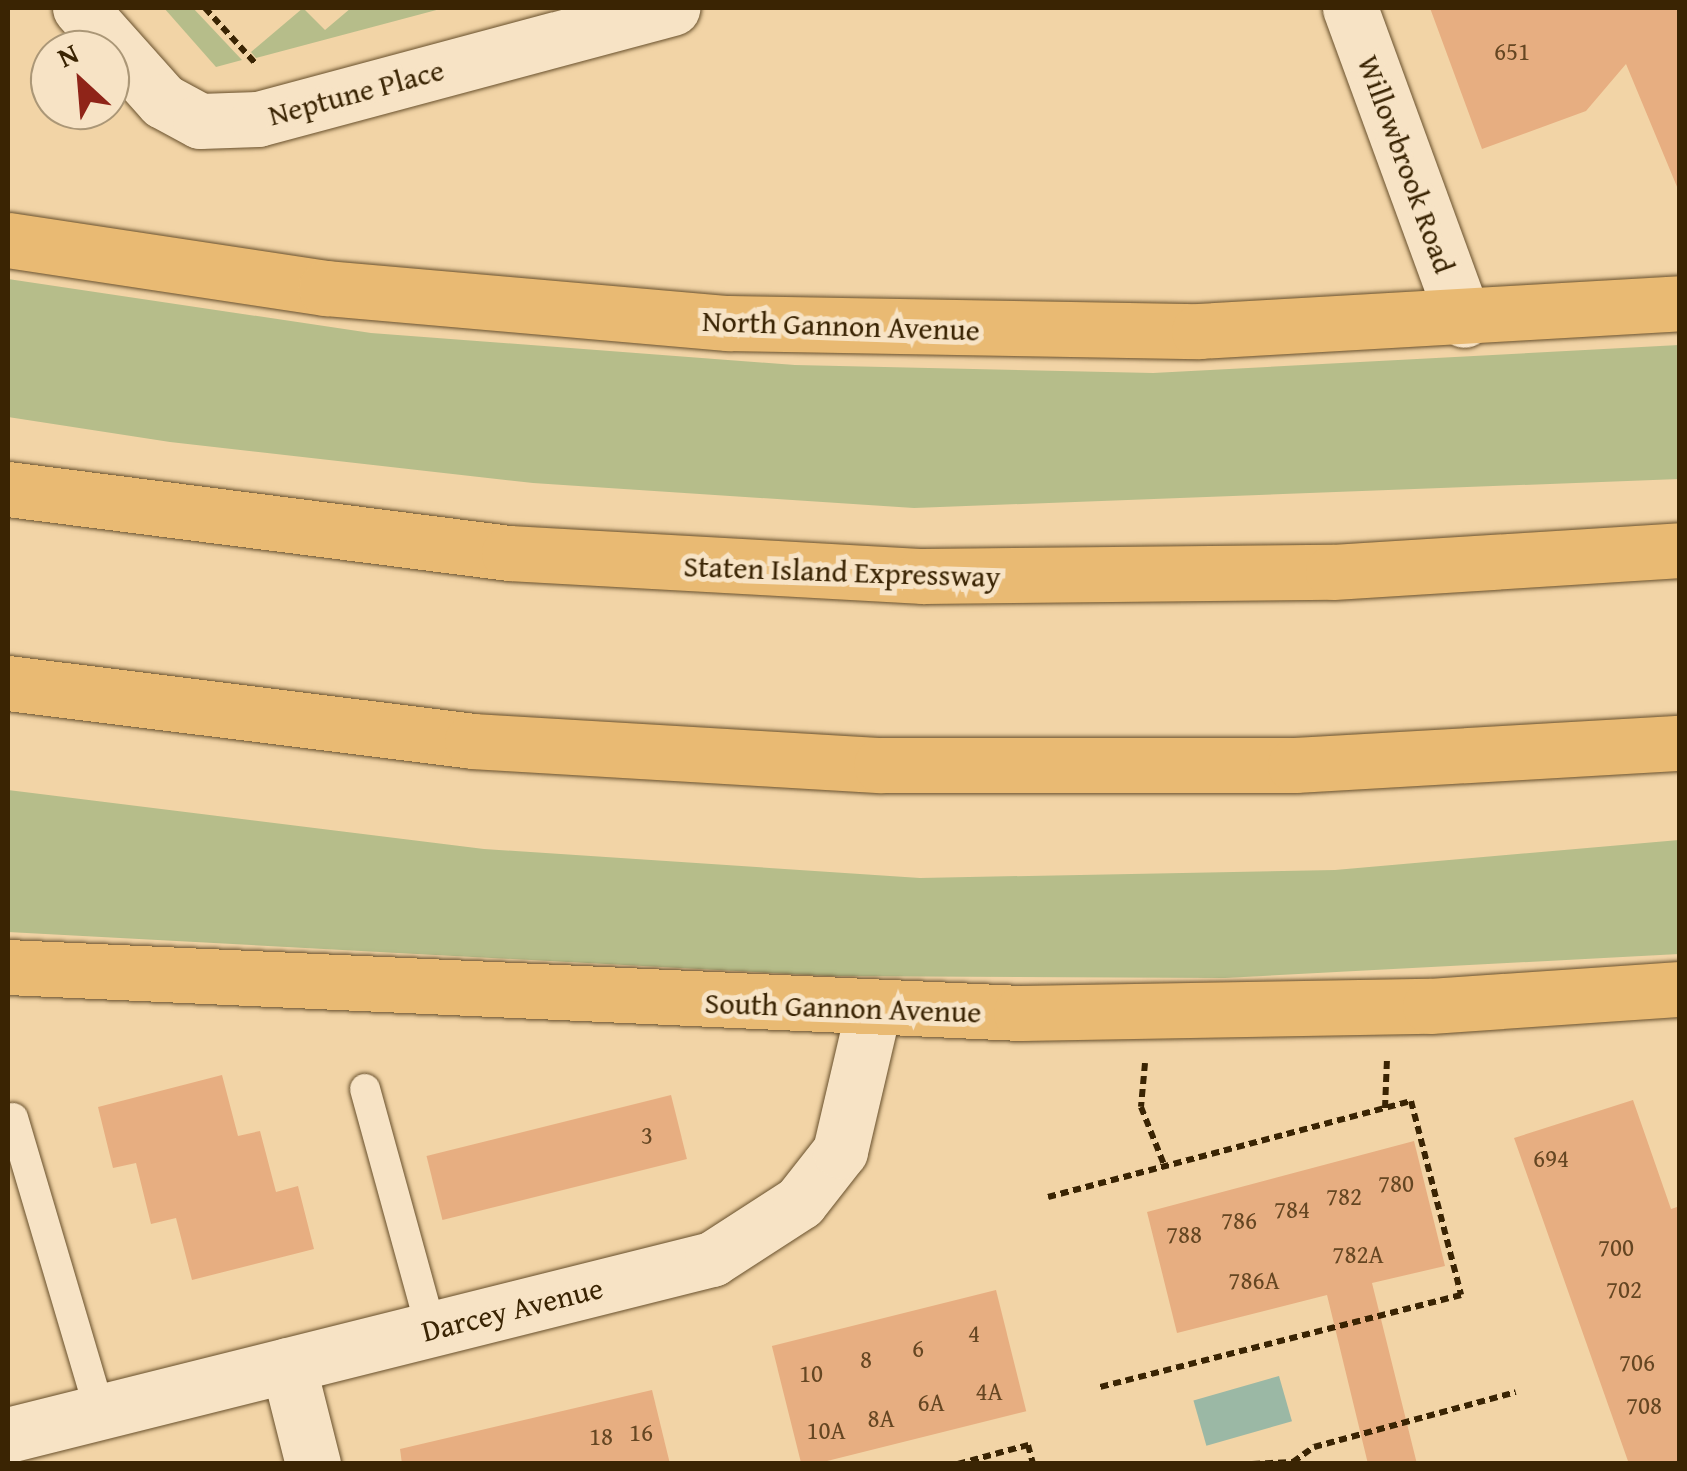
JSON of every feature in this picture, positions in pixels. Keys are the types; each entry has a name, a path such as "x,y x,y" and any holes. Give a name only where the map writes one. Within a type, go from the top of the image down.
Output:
{"main road":[{"name":"North Gannon Avenue","path":"8,240 363,292 728,322 1060,332 1464,320 1680,303"},
{"name":"Staten Island Expressway","path":"8,490 508,553 923,576 1333,572 1680,550"},
{"path":"8,682 472,741 881,765 1295,765 1680,743"},
{"name":"South Gannon Avenue","path":"8,967 873,1010 1214,1013 1680,989"}],"street":[{"name":"Neptune Place","path":"80,8 163,101 200,122 258,119 672,8"},
{"name":"Willowbrook Road","path":"1350,8 1464,320"},
{"name":"Darcey Avenue","path":"8,1436 712,1258 800,1202 840,1151 873,1010"},
{"path":"288,1365 313,1464"}],"lane":[{"path":"365,1089 431,1329"},
{"path":"13,1118 100,1412"}],"path":[{"path":"206,8 255,64"},
{"path":"1386,1108 1387,1057"},
{"path":"1146,1062 1141,1107 1165,1167"},
{"path":"1048,1197 1411,1102 1461,1295 1100,1387"},
{"path":"1252,1464 1293,1462 1314,1447 1516,1392"},
{"path":"958,1464 1028,1444 1033,1464"}],"green space":[{"path":"164,8 193,8 242,60 216,67"},
{"path":"303,8 325,30 351,8 444,8 256,58 251,52"},
{"path":"8,279 371,333 795,365 1153,373 1679,345 1679,479 914,508 533,483 170,442 8,417"},
{"path":"8,790 484,849 920,878 1335,870 1679,840 1679,954 1225,978 828,976 8,932"}],"shaded area":[{"path":"1279,1376 1292,1421 1206,1446 1193,1401"}],"building":[{"path":"1430,8 1680,8 1680,194 1626,64 1586,111 1482,149"},
{"path":"222,1075 238,1136 260,1131 276,1192 298,1186 314,1249 192,1280 176,1218 151,1224 136,1163 113,1168 98,1107"},
{"path":"671,1095 687,1159 442,1220 426,1156"},
{"path":"1633,1100 1671,1209 1680,1206 1680,1464 1629,1464 1514,1138"},
{"path":"1414,1141 1445,1266 1372,1283 1417,1464 1368,1464 1327,1295 1177,1333 1147,1212"},
{"path":"996,1290 1026,1411 815,1464 801,1464 772,1346"},
{"path":"652,1390 670,1464 402,1464 400,1449"}]}
